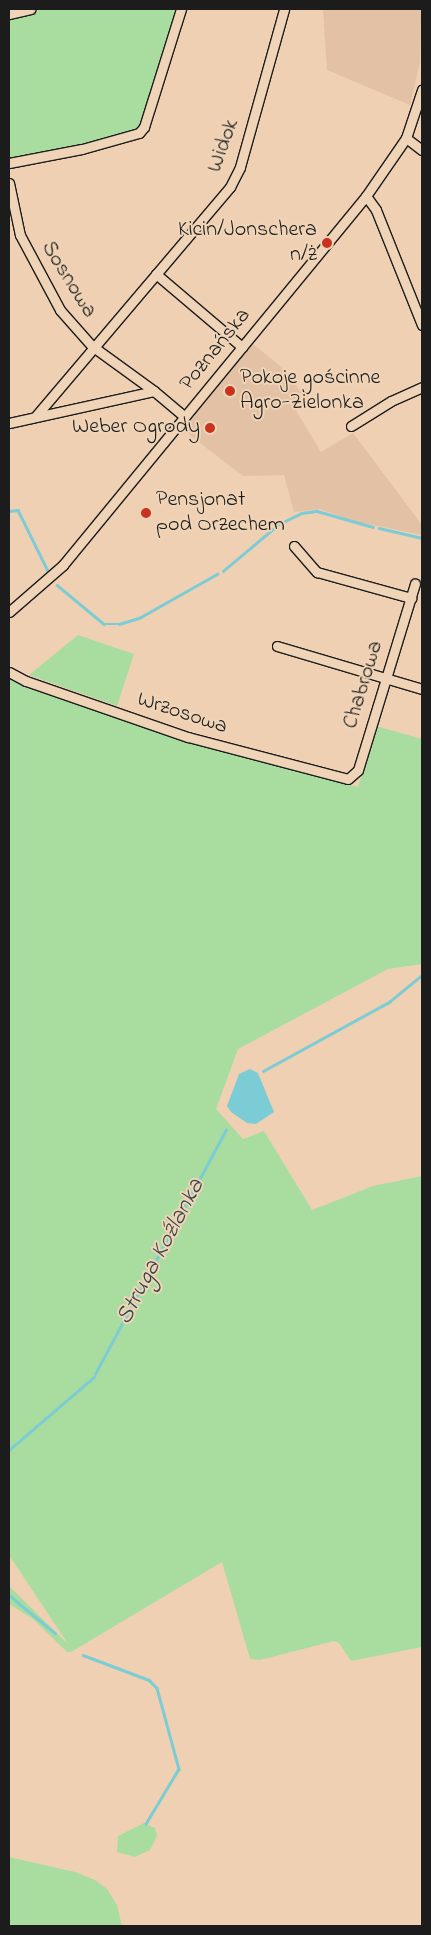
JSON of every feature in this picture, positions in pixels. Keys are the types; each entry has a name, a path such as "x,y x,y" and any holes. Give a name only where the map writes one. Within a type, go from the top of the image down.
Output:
{"street":[{"path":"9,14 30,9"},
{"path":"9,164 82,149 139,133 144,127 181,9"},
{"name":"Widok","path":"35,417 92,346 230,188 240,167 284,9"},
{"name":"Poznańska","path":"9,612 64,565 366,196 406,138 422,90"},
{"path":"406,138 422,150"},
{"name":"Sosnowa","path":"9,183 15,219 27,253 60,310 92,346 186,417"},
{"path":"366,196 376,210 422,325"},
{"path":"156,274 242,347"},
{"path":"352,426 391,401 422,387"},
{"path":"9,423 154,391"},
{"path":"294,546 318,572 411,598"},
{"name":"Chabrowa","path":"348,779 357,773 415,584"},
{"path":"277,646 422,689"},
{"name":"Wrzosowa","path":"9,672 26,681 188,737 348,779"}],"shaded area":[{"path":"323,9 421,9 420,62 410,105 327,70"},
{"path":"253,344 279,365 303,394 291,402 321,452 353,433 422,525 422,535 353,521 320,509 294,512 284,475 243,476 187,433 179,434"}],"green space":[{"path":"43,9 178,9 138,130 129,135 9,160 9,17"},
{"path":"78,635 134,654 117,706 29,675"},
{"path":"9,675 186,740 358,787 376,726 422,739 422,964 388,969 238,1049 216,1109 243,1139 264,1131 312,1210 373,1186 422,1176 422,1647 351,1661 339,1643 334,1641 260,1660 250,1659 222,1562 71,1652 67,1652 33,1619 9,1604 9,1586 68,1644 9,1555"},
{"path":"144,1823 155,1828 157,1836 150,1850 135,1857 117,1852 118,1836"},
{"path":"9,1857 75,1872 95,1880 107,1889 117,1905 122,1926 9,1926"}],"water":[{"path":"250,1069 258,1073 274,1112 256,1124 247,1123 231,1112 227,1106 239,1074"}],"waterway":[{"path":"9,511 18,510 48,571"},
{"path":"223,571 279,524 302,513 317,511 373,527"},
{"path":"379,528 422,538"},
{"path":"57,585 104,624 119,624 139,618 217,574"},
{"path":"263,1071 389,1002 422,975"},
{"name":"Struga Koźlanka","path":"95,1374 226,1130"},
{"name":"Struga Koźlanka","path":"9,1450 94,1377"},
{"path":"9,1595 55,1633"},
{"path":"83,1655 149,1680 157,1688 179,1769 146,1824"}],"place":[{"name":"Kicin/Jonschera n/ż","path":"327,243"},
{"name":"Pokoje gościnne Agro-Zielonka","path":"230,391"},
{"name":"Weber Ogrody","path":"210,428"},
{"name":"Pensjonat pod Orzechem","path":"146,513"}]}
